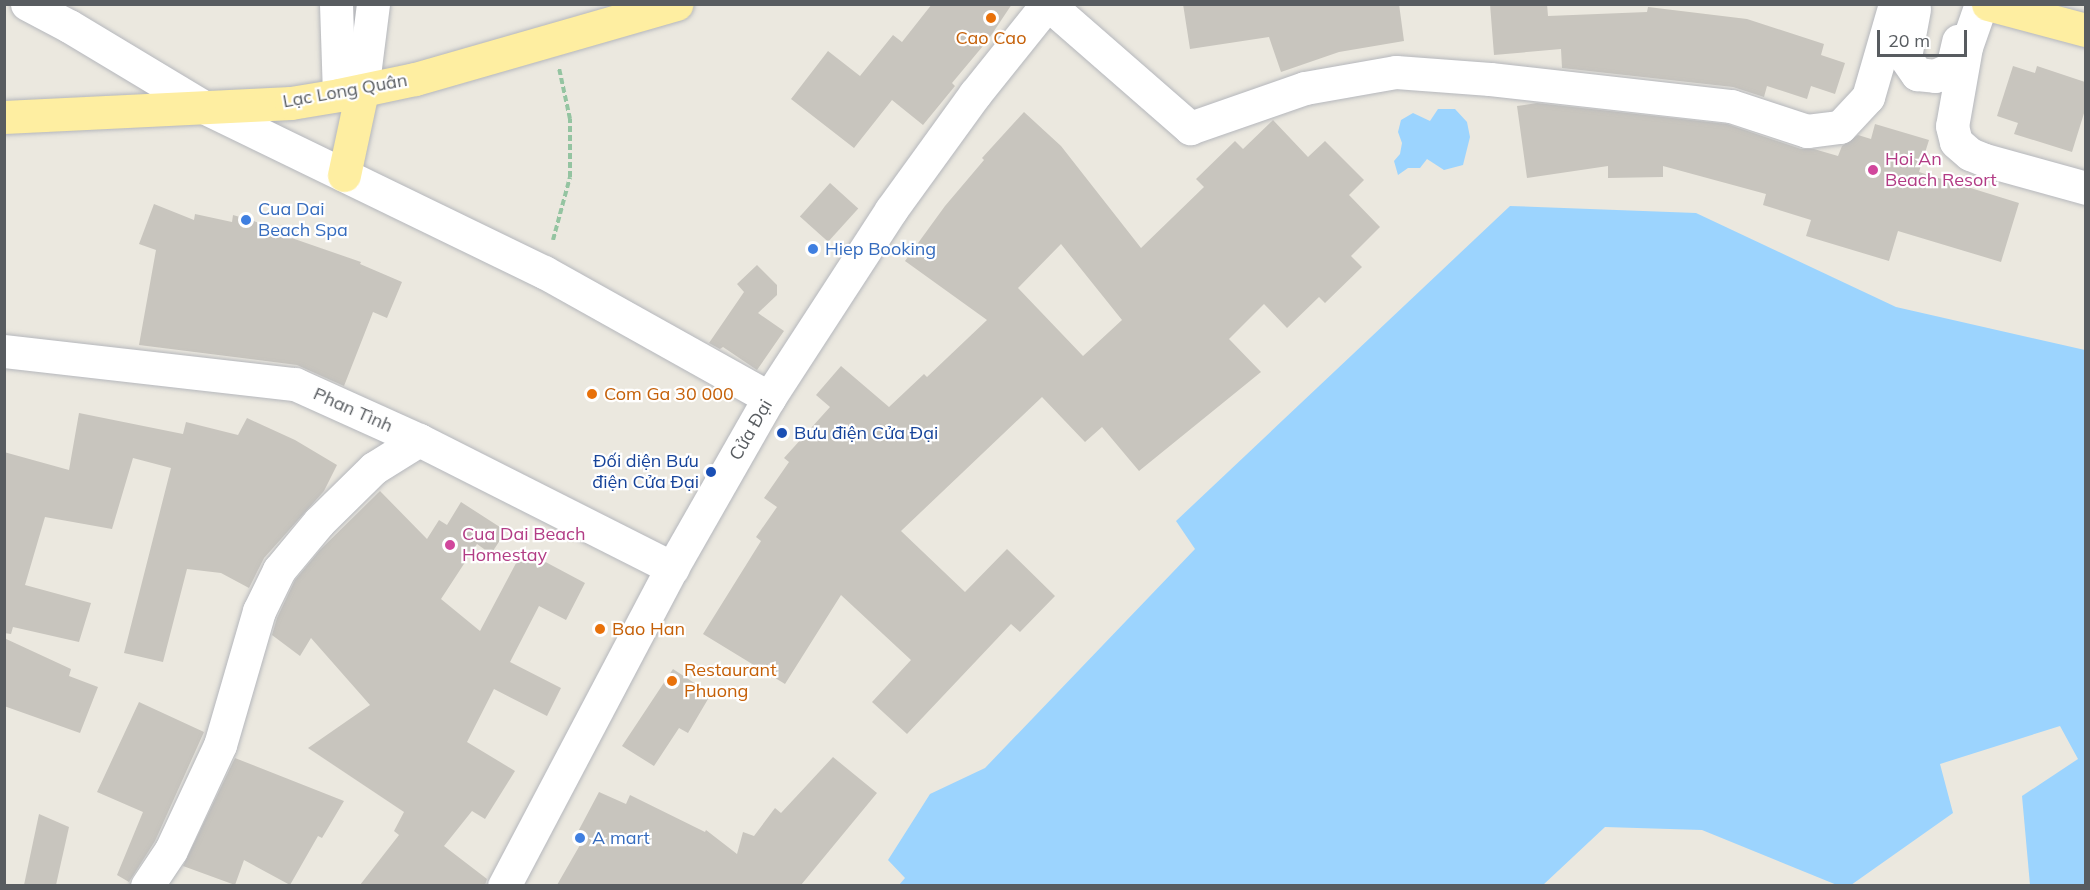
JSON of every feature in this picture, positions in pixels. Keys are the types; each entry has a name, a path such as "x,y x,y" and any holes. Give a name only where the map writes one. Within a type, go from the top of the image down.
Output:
{"main road":[{"name":"Lạc Long Quân","path":"4,117 291,103 351,93 554,41 676,4"},
{"path":"1988,4 2085,30"},
{"path":"344,175 351,93"}],"street":[{"path":"27,4 72,15 204,107 544,272 769,398"},
{"path":"336,4 351,93"},
{"path":"351,93 373,4"},
{"path":"1047,4 1190,128 1305,88 1395,72 1490,79 1731,106 1807,131 1840,128 1868,97 1895,4"},
{"name":"Cửa Đại","path":"504,885 672,568 769,398 891,210 975,94 1047,4"},
{"path":"1915,4 1905,57 1917,74 1935,76 1952,68 1965,4"},
{"path":"1981,4 1966,47 1952,126 1956,142 1970,154 1985,160 2085,188"},
{"name":"Phan Tình","path":"4,351 295,384 419,440 672,568"},
{"path":"147,885 171,850 220,745 259,611 279,570 319,522 374,468 419,440"}],"path":[{"path":"544,272 570,177 570,118 554,41"}],"water":[{"path":"1438,109 1455,109 1467,122 1470,137 1463,165 1444,170 1427,159 1420,168 1408,168 1398,175 1394,161 1400,154 1402,143 1398,132 1401,120 1413,113 1430,121"},
{"path":"1510,206 1696,213 1896,307 2085,350 2085,885 2030,885 2022,796 2078,759 2060,726 1940,764 1953,813 1851,885 1837,885 1702,830 1605,827 1543,885 899,885 905,878 888,860 930,794 985,768 1195,549 1176,521"}],"building":[{"path":"932,4 1012,4 988,40 952,83 955,86 923,125 892,100 854,148 791,99 828,51 860,76 893,35 902,42"},
{"path":"1183,4 1399,4 1404,41 1339,52 1281,72 1269,37 1190,49"},
{"path":"1490,4 1547,4 1548,16 1647,12 1648,7 1747,19 1824,44 1821,55 1845,63 1835,94 1811,86 1807,99 1767,86 1764,97 1733,87 1562,68 1561,49 1494,55"},
{"path":"2013,66 2035,73 2037,66 2085,82 2085,110 2072,152 2014,134 2018,123 1997,116"},
{"path":"1537,103 1727,124 1801,149 1814,149 1838,156 1842,146 1858,135 1871,139 1875,124 1929,140 1919,172 2019,203 2001,262 1898,231 1889,261 1806,236 1811,220 1763,205 1766,194 1663,166 1663,177 1608,178 1608,166 1527,178 1517,106"},
{"path":"1024,112 1061,146 1141,248 1204,187 1196,179 1235,141 1243,149 1273,120 1308,157 1325,141 1364,180 1349,195 1380,227 1351,256 1362,267 1325,303 1319,297 1287,328 1264,304 1229,339 1261,372 1139,471 1102,427 1085,442 1042,397 901,531 965,592 1007,549 1055,596 1020,632 1011,624 907,734 872,702 911,660 841,595 785,684 703,634 761,541 756,537 777,507 764,498 789,462 784,458 830,407 816,395 841,366 889,407 924,374 927,377 987,320 905,261 945,206 984,160 982,158","holes":["1061,244 1122,320 1083,356 1018,288"]},
{"path":"830,183 858,208 828,242 800,216"},
{"path":"154,204 194,220 195,214 232,222 233,215 284,230 283,235 361,262 360,264 402,282 387,318 373,312 344,386 297,365 139,345 156,250 139,244"},
{"path":"757,265 777,285 777,295 758,313 784,331 757,370 723,347 720,349 709,343 744,292 737,284"},
{"path":"79,413 183,434 186,422 238,435 247,418 295,440 337,465 324,491 264,558 249,588 221,573 187,569 163,662 124,653 171,468 133,458 112,529 45,517 25,585 91,603 79,642 13,627 11,634 4,633 4,452 69,470"},
{"path":"380,491 427,539 439,520 447,525 461,502 506,531 491,554 477,544 441,599 480,631 523,550 585,583 566,620 539,606 510,662 561,688 547,716 494,689 467,742 515,771 485,819 472,811 444,846 487,879 485,885 360,885 399,835 394,831 404,812 308,748 370,705 311,638 300,656 272,635 277,618 295,580 320,550"},
{"path":"4,638 71,669 69,676 98,687 80,733 4,706"},
{"path":"673,669 711,694 688,733 679,728 654,766 622,746"},
{"path":"139,702 204,732 155,841 129,882 117,875 143,812 97,792"},
{"path":"833,757 877,793 801,885 557,885 580,845 573,841 599,792 626,804 630,795 705,832 706,830 737,854 743,832 754,836 775,808 781,813"},
{"path":"235,758 344,801 322,838 318,836 290,885 244,860 235,885 183,866"},
{"path":"39,814 69,827 56,885 24,885"}],"place":[{"name":"Cao Cao","path":"991,18"},
{"name":"Hoi An Beach Resort","path":"1873,170"},
{"name":"Cua Dai Beach Spa","path":"246,220"},
{"name":"Hiep Booking","path":"813,249"},
{"name":"Com Ga 30 000","path":"592,394"},
{"name":"Bưu điện Cửa Đại","path":"782,433"},
{"name":"Đối diện Bưu điện Cửa Đại","path":"711,472"},
{"name":"Cua Dai Beach Homestay","path":"450,545"},
{"name":"Bao Han","path":"600,629"},
{"name":"Restaurant Phuong","path":"672,681"},
{"name":"A mart","path":"580,838"}]}
